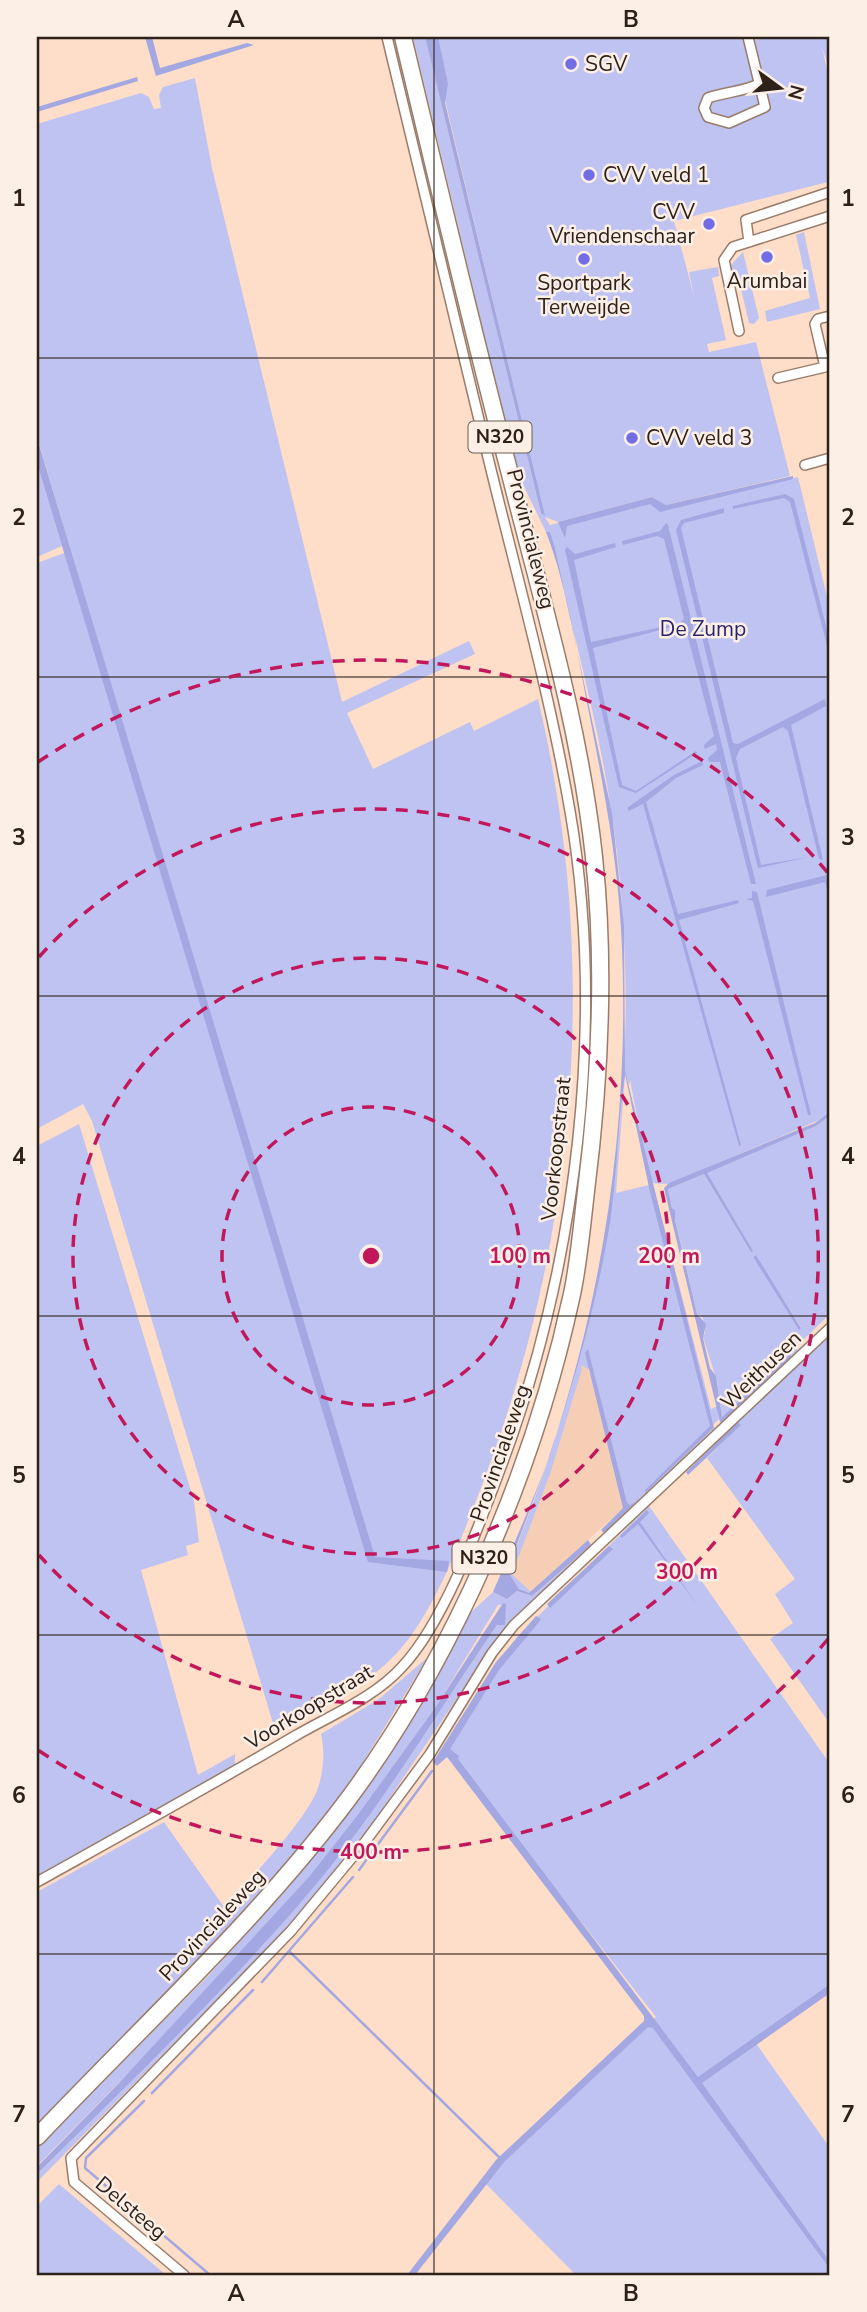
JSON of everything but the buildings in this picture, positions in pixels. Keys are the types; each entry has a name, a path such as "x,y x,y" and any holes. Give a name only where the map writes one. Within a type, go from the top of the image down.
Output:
{"highway":[{"name":"Provincialeweg","path":"37,2137 291,1872 352,1794 415,1695 452,1627 496,1531 532,1438 572,1293 598,1062 601,954 591,838 565,688 403,37"}],"street":[{"name":"Provincialeweg","path":"387,37 541,668 571,814 575,850"},
{"path":"748,37 765,107 729,123 708,117 704,108 708,98 721,93 738,93 759,84"},
{"path":"749,242 746,220 830,192"},
{"path":"739,331 724,260 733,247 830,216"},
{"path":"778,378 825,367 815,324 818,319 830,316"},
{"path":"805,465 830,458"},
{"name":"Voorkoopstraat","path":"37,1882 372,1692 396,1674 424,1640 480,1525 511,1440 547,1326 565,1225 583,1061 583,971 575,850"},
{"name":"Weithusen","path":"71,2158 291,1931 365,1842 430,1754 492,1653 514,1625 830,1328"},
{"name":"Delsteeg","path":"71,2158 74,2182 184,2275"}],"shaded area":[{"path":"145,37 152,37 160,68 247,43 254,45 156,76"},
{"path":"425,37 438,37 448,84 445,103 545,516 541,513"},
{"path":"137,77 138,81 37,112 37,107"},
{"path":"37,438 375,1557 449,1561 447,1572 368,1562 37,463"},
{"path":"793,476 793,479 660,512 650,504 567,526 565,538 558,522 652,497 666,505"},
{"path":"785,494 794,499 830,642 830,657 790,502 784,498 733,509 733,506"},
{"path":"724,508 724,513 684,523 681,528 733,743 738,744 825,699 826,706 791,725 823,860 819,859 788,731 783,727 740,749 736,758 761,865 809,857 758,868 676,530 681,520"},
{"path":"666,523 756,884 751,884 720,762 709,762 708,758 717,750 716,744 705,749 704,745 714,736 685,626 676,627 684,619 664,539 657,536 623,545 622,541 660,531"},
{"path":"546,532 550,532 555,548 565,593"},
{"path":"615,543 616,547 574,560 591,642 671,625 593,648 622,785 636,791 696,751 697,753 636,793 619,787 565,550 567,547 575,554"},
{"path":"577,652 612,813 624,925 625,1071 714,1428 645,1493 710,1426 650,1192 625,1074 610,1223 602,1268 568,1400 555,1437 572,1383 601,1255 618,1125 622,1060 621,929 616,874 604,793"},
{"path":"702,761 703,765 676,778 646,802 678,914 738,900 739,903 679,920 741,1145 739,1146 643,804 629,811 627,808 674,775"},
{"path":"827,875 830,878 830,900 825,882 766,897 767,890"},
{"path":"752,891 757,892 811,1115 808,1115 753,901 745,899 752,898"},
{"path":"830,1112 830,1116 816,1126 707,1173 753,1251 751,1252 704,1174 668,1189 697,1314 706,1324 703,1338 710,1368 716,1376 722,1417 790,1354 791,1357 724,1423 720,1422 664,1188 669,1183 815,1123"},
{"path":"756,1255 801,1328 799,1330 753,1257"},
{"path":"588,1349 627,1502 630,1505 638,1500 604,1533 601,1530 623,1508 585,1353"},
{"path":"583,1352 604,1422 623,1508 531,1592 508,1570 559,1439"},
{"path":"738,1422 741,1425 688,1475 686,1472"},
{"path":"545,1467 507,1570 519,1589 529,1593 588,1540 591,1545 532,1596 517,1591 507,1599 493,1592"},
{"path":"647,1510 649,1513 640,1522 700,1609 638,1524 622,1538 620,1536"},
{"path":"609,1546 613,1549 550,1608 547,1604"},
{"path":"503,1603 506,1604 505,1625 497,1625 388,1789 317,1883 216,1995 37,2174 37,2167 118,2084 309,1877 433,1711"},
{"path":"536,1616 541,1619 499,1670 450,1749 459,1756 458,1759 698,2077 830,1984 830,1993 702,2083 830,2262 830,2269 653,2028 648,2027 505,2161 415,2275 407,2275 496,2160 644,2021 644,2016 447,1757 437,1766 433,1762 496,1662"}],"green space":[{"name":"De Zump","path":"413,37 425,37 541,513 544,515 430,37 754,37 755,40 772,37 830,37 830,72 822,47 830,83 830,186 828,182 674,221 694,296 689,272 718,267 719,276 712,278 726,340 707,344 709,352 756,342 790,476 666,505 652,497 558,522 545,517 550,525 652,500 665,508 798,477 830,609 830,1113 669,1184 650,1183 630,1080 629,1085 625,1075 616,1193 653,1184 711,1409 717,1406 719,1419 645,1493 708,1434 710,1438 605,1536 604,1533 638,1500 630,1505 627,1502 588,1350 590,1370 581,1365 550,1474 512,1574 531,1592 527,1594 519,1589 507,1570 542,1478 571,1384 595,1290 612,1194 622,1097 626,999 622,901 604,769 550,532 546,532 517,472"},
{"path":"195,78 212,168 342,702 469,641 475,654 347,713 373,769 470,722 474,731 538,699 558,799 569,899 573,1000 569,1101 557,1201 538,1300 512,1397 479,1493 442,1581 419,1624 405,1643 391,1659 365,1680 275,1730 92,1121 83,1104 37,1129 37,563 64,553 80,581 37,437 37,124 141,93 149,97 154,109 161,108 159,95 163,87"},
{"path":"804,232 820,309 767,322 765,311 810,298 796,235"},
{"path":"743,252 759,318 754,324 749,323 738,276 731,275 729,267"},
{"path":"37,463 62,546 37,557"},
{"path":"830,1116 830,1314 796,1347 797,1350 830,1321 830,1324 725,1423 789,1355 722,1417 717,1381 703,1337 703,1318 697,1314 668,1189 704,1174 751,1252 706,1173 816,1126","holes":["755,1255 801,1327 799,1329 753,1257"]},
{"path":"79,1124 194,1501 199,1542 186,1546 188,1555 141,1570 198,1775 235,1754 235,1769 37,1878 37,1146"},
{"path":"830,1336 830,1724 770,1639 793,1623 775,1594 795,1579 707,1458 739,1423 706,1454 704,1451"},
{"path":"649,1506 830,1764 830,1988 755,2042 830,2148 830,2275 576,2275 484,2182 499,2163 656,2017 444,1747 516,1638"},
{"path":"591,1545 593,1547 499,1636 358,1845 280,1936 37,2182 37,2174 265,1943 390,1785 500,1624 506,1604 498,1605 409,1751 354,1829 144,2057 37,2166 37,2149 208,1976 289,1887 362,1791 467,1616 493,1592 507,1599 517,1591 532,1596"},
{"path":"428,1657 352,1780 259,1899 37,2127 37,1892 164,1822 224,1907 274,1852 309,1806 319,1786 322,1771 321,1734 379,1699"},
{"path":"59,2184 166,2275 37,2275 37,2206"}],"waterway":[{"path":"359,1870 432,1771"},
{"path":"262,1982 353,1877"},
{"path":"290,1952 500,2158"},
{"path":"152,2093 253,1990"},
{"path":"144,2101 86,2158 85,2168 210,2275"}],"place":[{"name":"SGV","path":"571,64"},
{"name":"CVV veld 1","path":"589,175"},
{"name":"CVV Vriendenschaar","path":"709,224"},
{"name":"Arumbai","path":"767,257"},
{"name":"Sportpark Terweijde","path":"584,259"},
{"name":"CVV veld 3","path":"632,438"}]}
